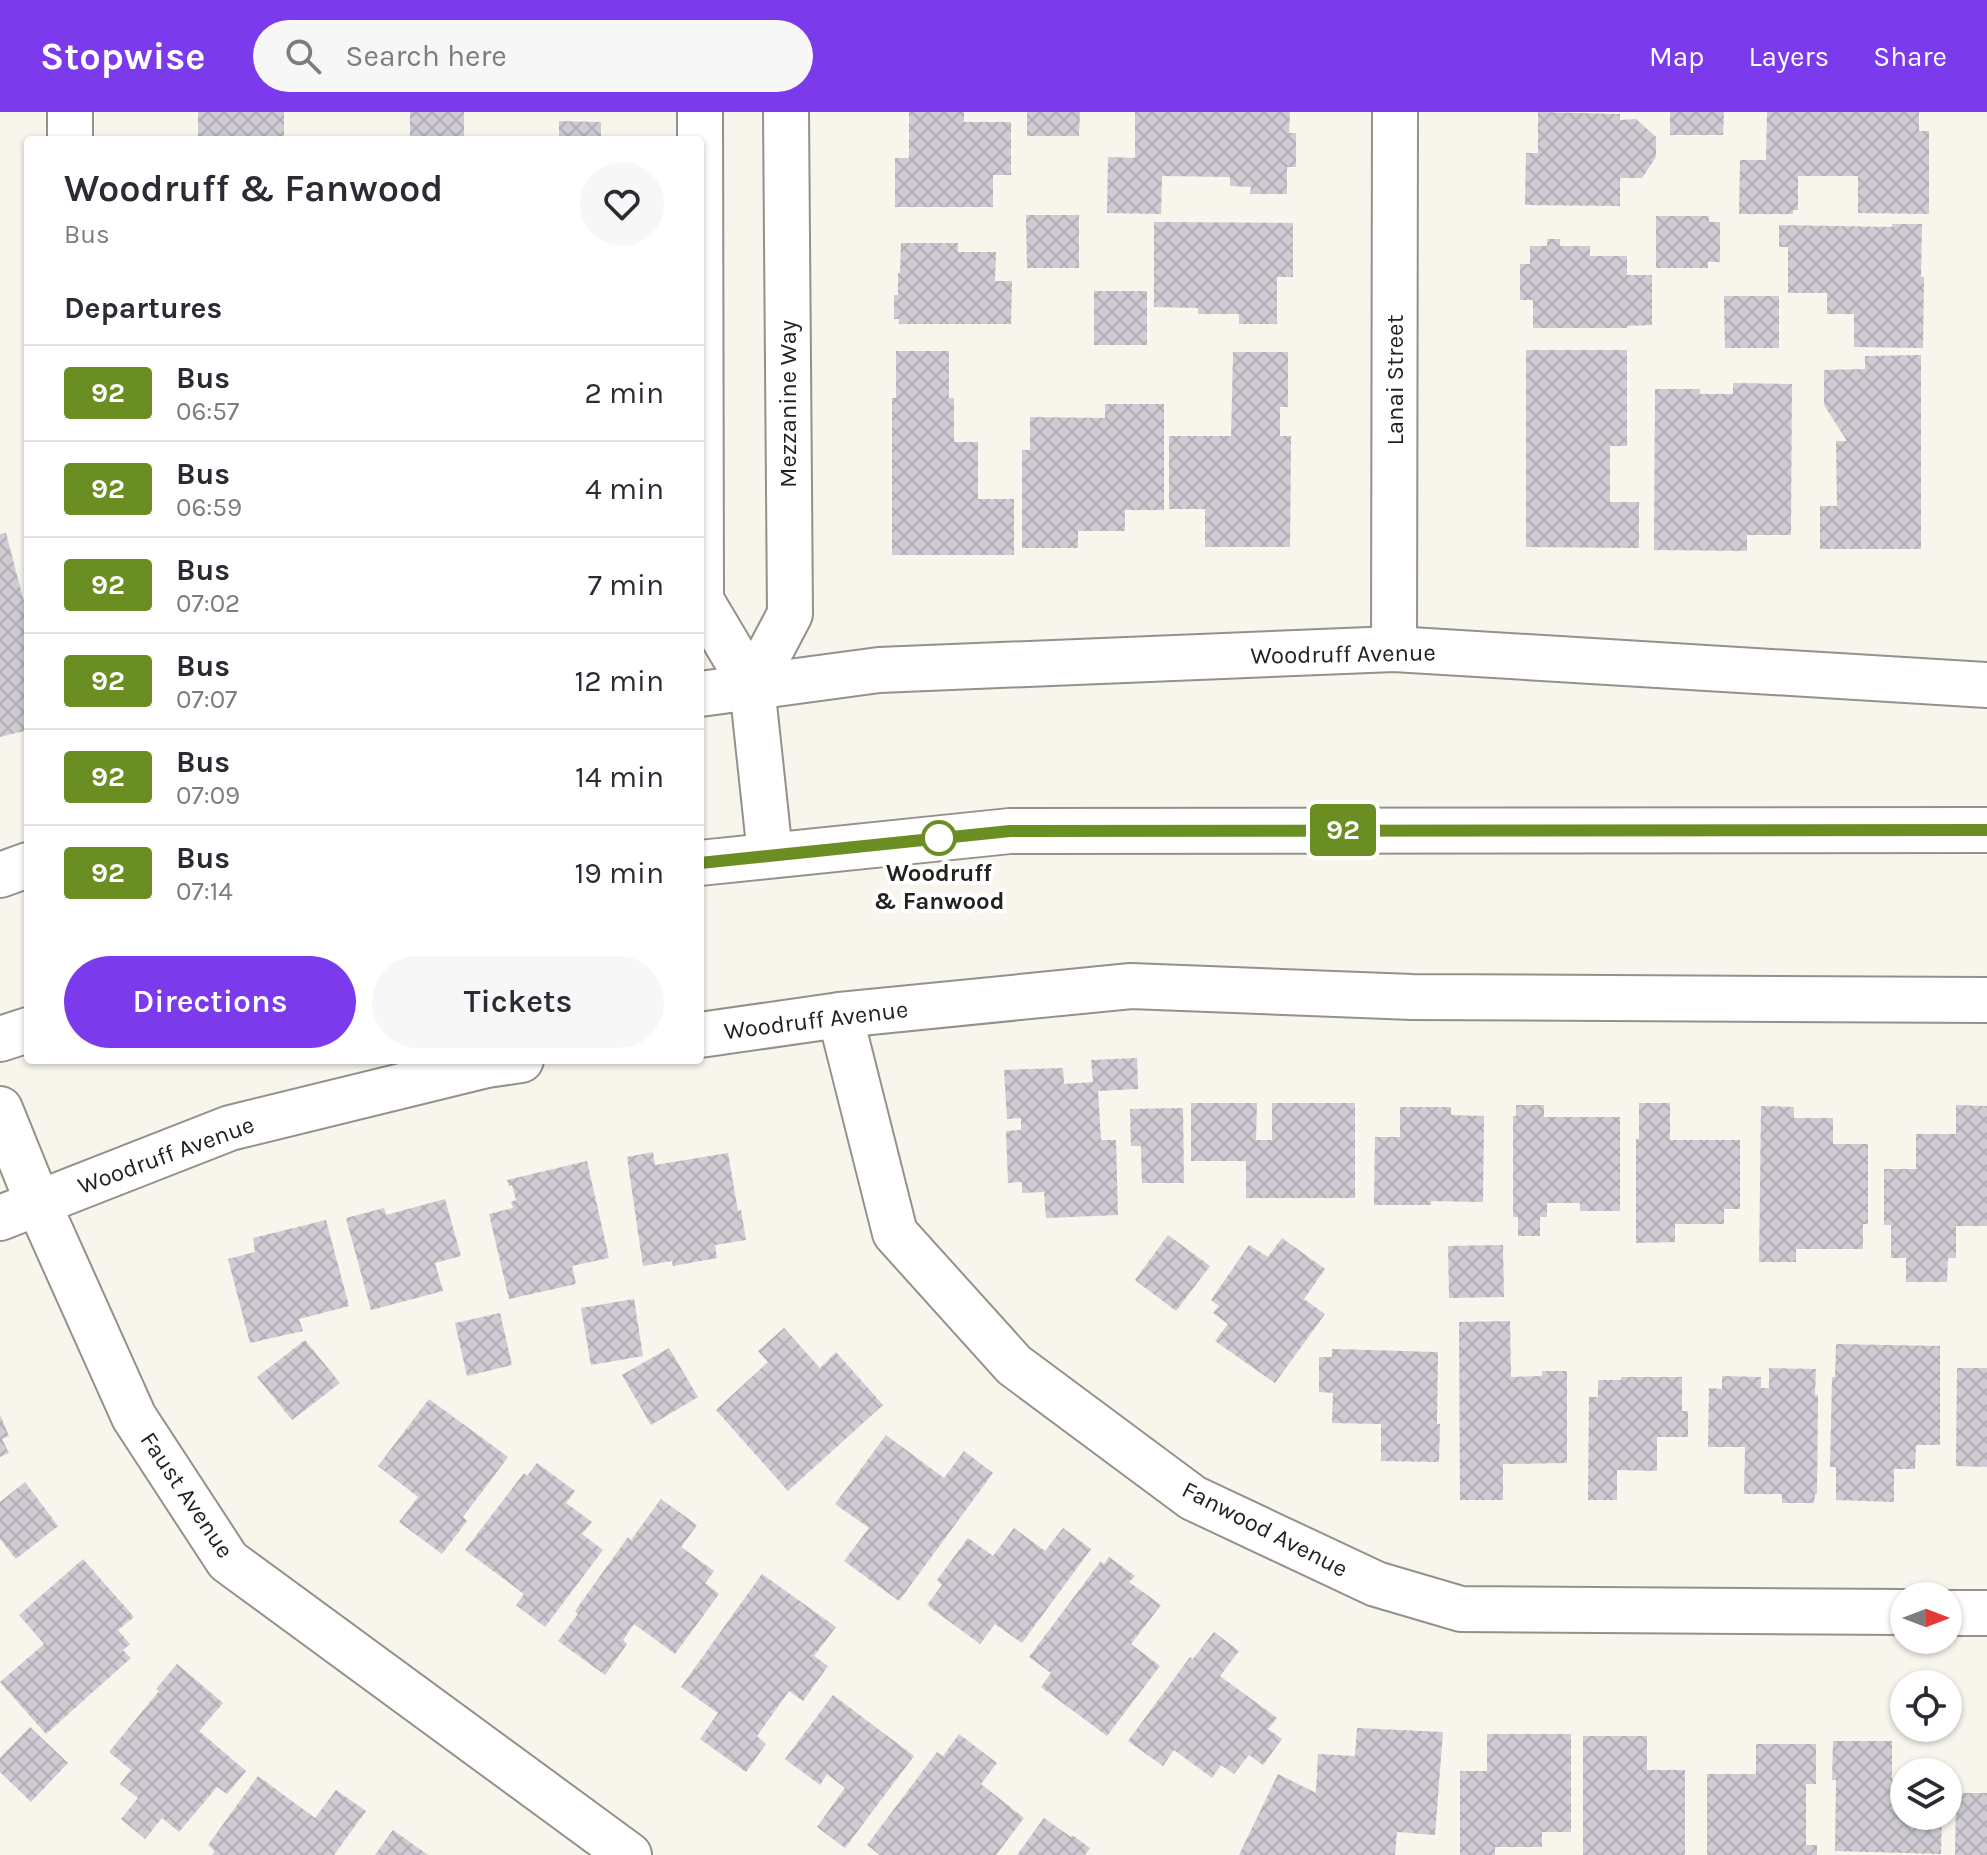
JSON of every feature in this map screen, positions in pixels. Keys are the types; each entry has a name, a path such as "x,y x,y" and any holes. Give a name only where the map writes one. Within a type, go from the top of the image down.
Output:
{"street":[{"path":"70,112 70,136"},
{"path":"700,112 700,136"},
{"name":"Mezzanine Way","path":"752,686 790,614 786,112"},
{"name":"Lanai Street","path":"1394,649 1395,112"},
{"path":"704,605 752,686 770,854"},
{"name":"Woodruff Avenue","path":"704,693 879,670 1394,649 1987,685"},
{"path":"704,862 1010,831 1987,830"},
{"path":"0,875 24,866"},
{"name":"Woodruff Avenue","path":"704,1034 840,1015 1131,986 1412,997 1987,1000"},
{"name":"Fanwood Avenue","path":"840,1015 895,1233 1014,1365 1193,1498 1376,1584 1461,1609 1890,1612"},
{"path":"0,1039 24,1031"},
{"name":"Woodruff Avenue","path":"19,1210 230,1128 494,1064"},
{"name":"Faust Avenue","path":"0,1109 19,1210 134,1417 228,1561 629,1855"},
{"path":"1962,1613 1987,1613"}],"building":[{"path":"198,112 284,112 284,136 198,136"},
{"path":"410,112 464,112 464,136 410,136"},
{"path":"909,112 964,112 964,122 1011,122 1011,175 993,175 993,207 895,207 895,158 909,158"},
{"path":"1027,112 1080,112 1079,136 1027,136"},
{"path":"1135,112 1290,112 1289,133 1296,133 1296,167 1287,167 1287,194 1250,194 1251,187 1230,186 1230,177 1162,176 1161,214 1107,213 1108,157 1135,158"},
{"path":"1538,112 1620,114 1620,120 1636,119 1656,137 1656,157 1642,178 1620,178 1620,206 1525,205 1526,153 1538,153"},
{"path":"1670,112 1724,112 1723,135 1670,135"},
{"path":"1767,112 1919,112 1919,131 1929,131 1929,214 1858,213 1858,176 1798,176 1798,210 1793,210 1793,214 1739,214 1740,160 1766,160"},
{"path":"559,121 601,122 601,136 559,136"},
{"path":"1026,215 1079,215 1079,268 1027,268"},
{"path":"1656,216 1709,216 1709,222 1720,222 1720,262 1708,262 1708,268 1656,268"},
{"path":"1154,222 1293,223 1293,277 1277,277 1277,324 1239,324 1239,314 1198,314 1198,308 1154,307"},
{"path":"1892,224 1922,224 1923,348 1854,347 1854,314 1827,314 1827,293 1788,293 1788,247 1779,247 1779,225 1892,227"},
{"path":"1547,239 1560,239 1560,246 1590,246 1590,256 1627,256 1627,275 1652,275 1652,325 1533,328 1533,300 1520,300 1520,264 1530,264 1530,246 1547,246"},
{"path":"901,243 958,243 958,252 996,252 995,281 1012,281 1011,324 899,324 899,319 894,319 894,295 898,295"},
{"path":"1094,291 1147,291 1147,345 1094,345"},
{"path":"1724,296 1779,296 1779,348 1725,348"},
{"path":"1526,350 1627,350 1627,446 1610,446 1610,502 1639,502 1639,548 1526,547"},
{"path":"896,351 949,351 949,398 954,398 954,442 978,442 978,499 1014,499 1014,555 892,555 892,398 896,398"},
{"path":"1233,352 1288,352 1288,407 1280,407 1280,436 1291,436 1290,547 1205,547 1205,509 1169,509 1169,436 1231,436"},
{"path":"1921,355 1921,549 1820,549 1820,506 1837,506 1836,441 1847,441 1824,405 1824,370 1865,369 1865,356"},
{"path":"1733,383 1792,384 1791,535 1747,535 1747,551 1654,550 1655,389 1700,389 1700,394 1733,394"},
{"path":"1105,404 1164,404 1164,510 1125,510 1125,531 1078,531 1078,548 1022,548 1022,450 1030,450 1030,417 1105,418"},
{"path":"6,533 24,602 24,731 0,737 0,534"},
{"path":"1137,1058 1138,1089 1098,1091 1101,1140 1116,1140 1118,1215 1046,1218 1044,1192 1022,1193 1022,1182 1008,1183 1006,1131 1021,1130 1021,1118 1007,1119 1004,1070 1063,1068 1064,1084 1093,1082 1091,1060"},
{"path":"1191,1103 1257,1103 1256,1140 1272,1140 1272,1103 1355,1103 1355,1198 1246,1198 1246,1161 1191,1161"},
{"path":"1639,1103 1670,1103 1670,1140 1740,1140 1740,1209 1724,1209 1724,1224 1675,1224 1675,1242 1636,1243"},
{"path":"1516,1105 1544,1105 1544,1117 1620,1117 1620,1211 1580,1211 1580,1203 1547,1203 1547,1217 1540,1217 1540,1236 1518,1236 1518,1217 1513,1217 1513,1116 1516,1116"},
{"path":"1956,1105 1987,1106 1987,1226 1956,1226 1956,1258 1948,1258 1947,1282 1906,1282 1906,1258 1891,1258 1891,1225 1884,1225 1884,1169 1916,1169 1916,1134 1956,1134"},
{"path":"1761,1106 1794,1107 1794,1118 1833,1118 1833,1144 1868,1144 1868,1224 1863,1224 1863,1249 1796,1249 1796,1262 1759,1262"},
{"path":"1400,1107 1451,1107 1451,1115 1484,1116 1483,1202 1431,1201 1431,1205 1374,1205 1375,1137 1400,1137"},
{"path":"1183,1108 1184,1183 1142,1183 1141,1146 1131,1146 1130,1109"},
{"path":"653,1152 655,1165 728,1153 746,1240 715,1245 717,1258 673,1266 672,1261 643,1266 627,1157"},
{"path":"587,1161 609,1258 572,1266 576,1284 509,1299 489,1214 513,1208 511,1202 516,1200 512,1185 509,1186 507,1180"},
{"path":"445,1199 461,1256 435,1263 443,1291 371,1310 346,1218 384,1208 386,1215"},
{"path":"326,1220 349,1306 299,1319 303,1331 250,1343 228,1259 255,1252 253,1238"},
{"path":"1168,1235 1210,1266 1176,1311 1135,1280"},
{"path":"1282,1238 1325,1269 1304,1299 1325,1314 1275,1383 1215,1341 1228,1324 1213,1313 1219,1306 1211,1300 1249,1245 1268,1257"},
{"path":"1503,1245 1504,1297 1449,1298 1448,1246"},
{"path":"634,1299 643,1356 591,1365 581,1308"},
{"path":"500,1313 512,1365 467,1376 455,1323"},
{"path":"1510,1321 1511,1377 1542,1376 1542,1371 1567,1371 1567,1463 1503,1464 1503,1500 1460,1500 1459,1322"},
{"path":"784,1328 820,1368 836,1352 883,1405 788,1491 716,1410 768,1362 758,1351"},
{"path":"305,1340 340,1383 292,1420 257,1377"},
{"path":"1836,1344 1940,1346 1940,1445 1916,1445 1915,1469 1894,1469 1894,1502 1836,1500 1836,1467 1830,1467"},
{"path":"669,1348 698,1397 651,1425 622,1375"},
{"path":"1332,1349 1438,1352 1439,1462 1381,1461 1381,1424 1332,1423 1333,1393 1319,1392 1319,1357 1332,1357"},
{"path":"1769,1368 1816,1369 1817,1494 1814,1503 1782,1503 1782,1494 1744,1494 1745,1447 1708,1447 1709,1388 1722,1389 1722,1376 1761,1377 1761,1388 1769,1388"},
{"path":"1957,1368 1987,1368 1987,1467 1956,1466"},
{"path":"1621,1377 1682,1377 1682,1411 1688,1411 1688,1437 1657,1437 1657,1471 1617,1470 1617,1500 1588,1500 1589,1397 1598,1397 1598,1380 1621,1380"},
{"path":"429,1399 508,1457 463,1517 467,1521 442,1554 399,1522 418,1497 378,1466"},
{"path":"0,1415 9,1436 2,1439 9,1453 0,1457"},
{"path":"886,1435 944,1478 964,1451 993,1473 899,1601 844,1561 869,1528 835,1504"},
{"path":"537,1463 575,1491 566,1503 592,1522 582,1534 603,1550 545,1627 516,1605 524,1594 465,1550 524,1473 527,1476"},
{"path":"25,1482 58,1526 16,1559 0,1539 0,1502"},
{"path":"661,1499 697,1525 681,1547 714,1571 705,1583 719,1594 675,1654 634,1624 623,1640 627,1644 605,1675 558,1641 578,1614 575,1611 628,1537 631,1540"},
{"path":"1014,1528 1045,1551 1063,1528 1091,1549 1022,1643 995,1624 980,1644 927,1605 942,1585 937,1580 968,1538 993,1556"},
{"path":"1109,1557 1135,1576 1129,1582 1161,1605 1131,1644 1160,1666 1107,1736 1041,1687 1051,1673 1029,1657 1101,1561 1104,1564"},
{"path":"83,1559 134,1617 118,1630 130,1644 123,1650 131,1658 46,1734 0,1682 44,1644 19,1615"},
{"path":"762,1574 836,1627 814,1656 828,1666 803,1701 789,1691 757,1736 766,1744 746,1772 700,1739 718,1713 681,1687"},
{"path":"1214,1632 1239,1651 1220,1676 1277,1718 1268,1729 1282,1739 1263,1765 1249,1755 1234,1774 1221,1765 1212,1778 1174,1750 1163,1766 1128,1741 1190,1657 1193,1659"},
{"path":"177,1664 223,1703 199,1731 246,1771 227,1794 217,1787 179,1832 162,1818 145,1839 121,1819 138,1798 120,1784 131,1770 109,1752"},
{"path":"833,1695 914,1756 845,1848 817,1827 845,1788 827,1774 820,1785 785,1759"},
{"path":"30,1727 68,1763 31,1802 0,1772 0,1758"},
{"path":"1357,1728 1443,1732 1435,1835 1397,1832 1395,1855 1239,1855 1278,1774 1316,1793 1318,1754 1355,1756"},
{"path":"959,1734 997,1763 981,1784 1024,1818 996,1855 880,1855 867,1845 937,1752 943,1756"},
{"path":"1487,1734 1571,1734 1571,1832 1542,1832 1542,1847 1495,1847 1495,1855 1460,1855 1460,1771 1487,1771"},
{"path":"1583,1736 1647,1736 1647,1770 1685,1770 1685,1855 1583,1855"},
{"path":"1833,1741 1892,1742 1890,1830 1942,1830 1941,1854 1835,1851 1836,1780 1832,1780"},
{"path":"1756,1744 1816,1744 1816,1784 1806,1784 1806,1845 1817,1845 1817,1855 1707,1855 1707,1774 1756,1774"},
{"path":"258,1776 315,1818 336,1790 366,1811 334,1855 212,1855 215,1851 208,1845"},
{"path":"1962,1793 1987,1793 1987,1855 1955,1855 1955,1830 1962,1830"},
{"path":"1044,1818 1090,1848 1085,1855 1017,1855"},
{"path":"393,1830 428,1855 375,1855"}],"bus line":[{"name":"92","path":"704,862 1010,831 1987,830"}],"place":[{"name":"Woodruff & Fanwood","path":"939,838"}]}
